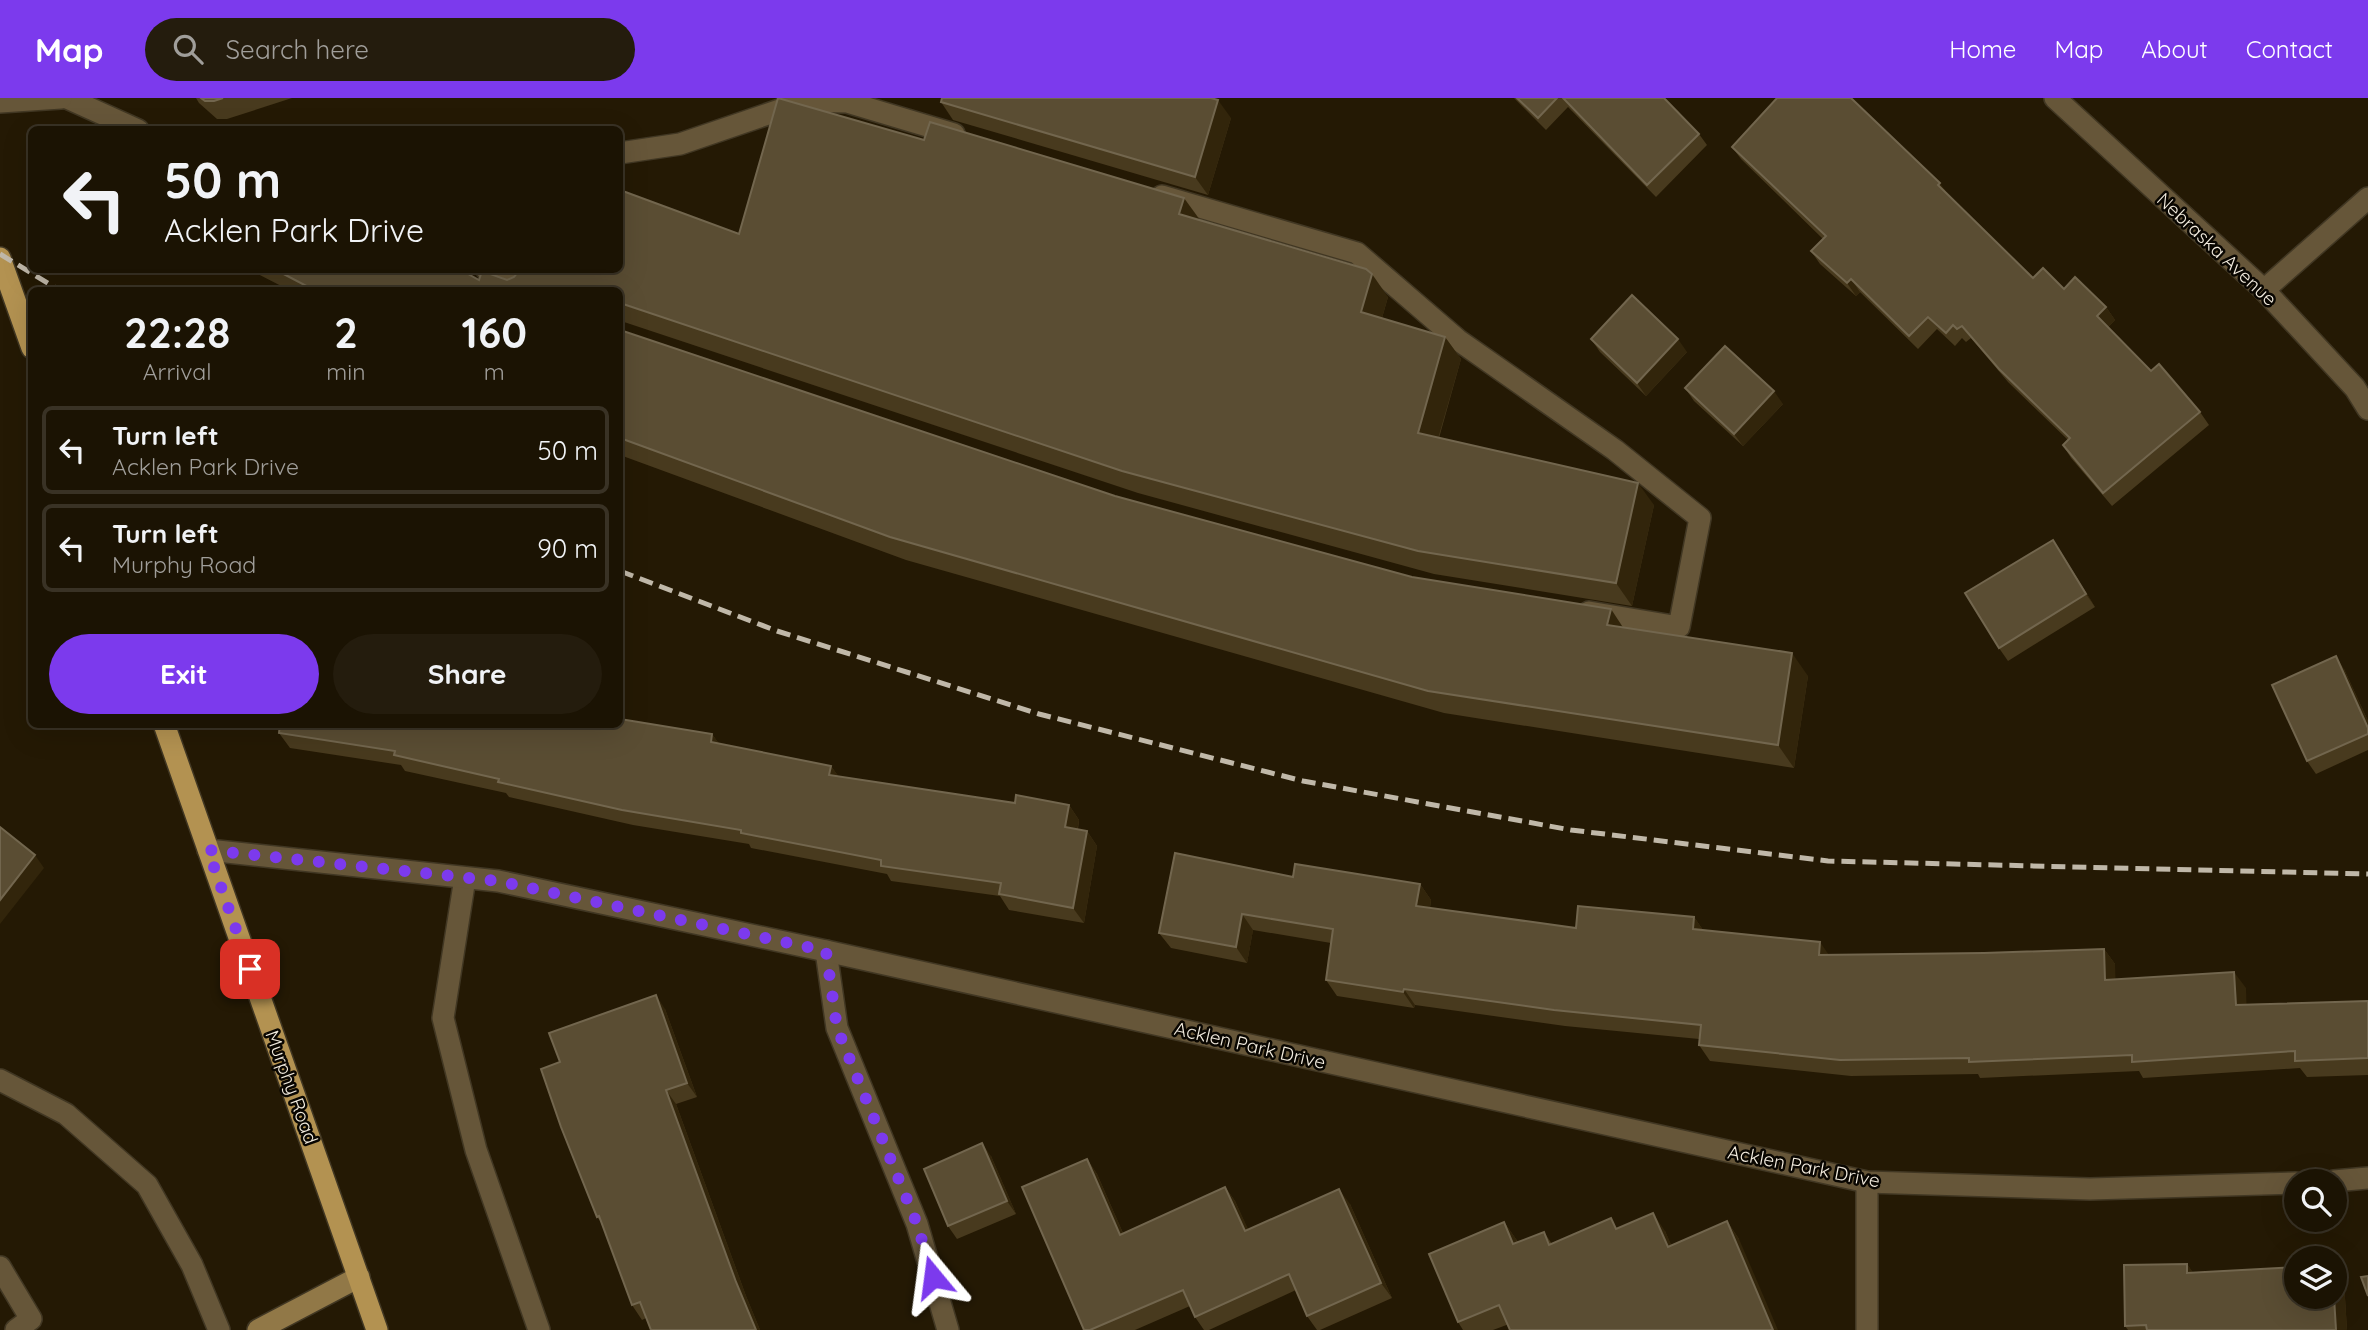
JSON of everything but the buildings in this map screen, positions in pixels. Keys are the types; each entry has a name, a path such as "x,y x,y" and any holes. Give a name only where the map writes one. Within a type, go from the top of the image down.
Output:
{"main road":[{"path":"0,258 28,337"},
{"name":"Murphy Road","path":"165,728 377,1330"}],"street":[{"path":"0,102 61,98"},
{"path":"67,98 129,126"},
{"name":"Nebraska Avenue","path":"2055,98 2264,290 2355,387 2367,405"},
{"path":"623,153 680,144 806,100 847,102 977,141"},
{"path":"1147,191 1357,253 1458,340 1615,450 1700,518 1679,627 1569,609"},
{"path":"2264,290 2368,198"},
{"path":"492,273 515,287"},
{"name":"Acklen Park Drive","path":"208,850 498,881 1867,1182 2090,1189 2284,1183"},
{"path":"465,878 443,1018 476,1150 539,1330"},
{"path":"826,951 837,1028 917,1224 948,1330"},
{"path":"0,1080 66,1114 146,1185 192,1265 219,1330"},
{"path":"2347,1180 2368,1178"},
{"path":"1867,1182 1867,1330"},
{"path":"0,1267 31,1319 16,1330"},
{"path":"258,1330 359,1277"}],"railway":[{"path":"0,254 28,271"},
{"path":"31,273 54,287"},
{"path":"623,572 777,631 1039,714 1303,781 1571,830 1828,861 2368,874"}],"route":[{"path":"250,969 208,850 498,881 826,951 837,1028 917,1224 933,1277"}]}
